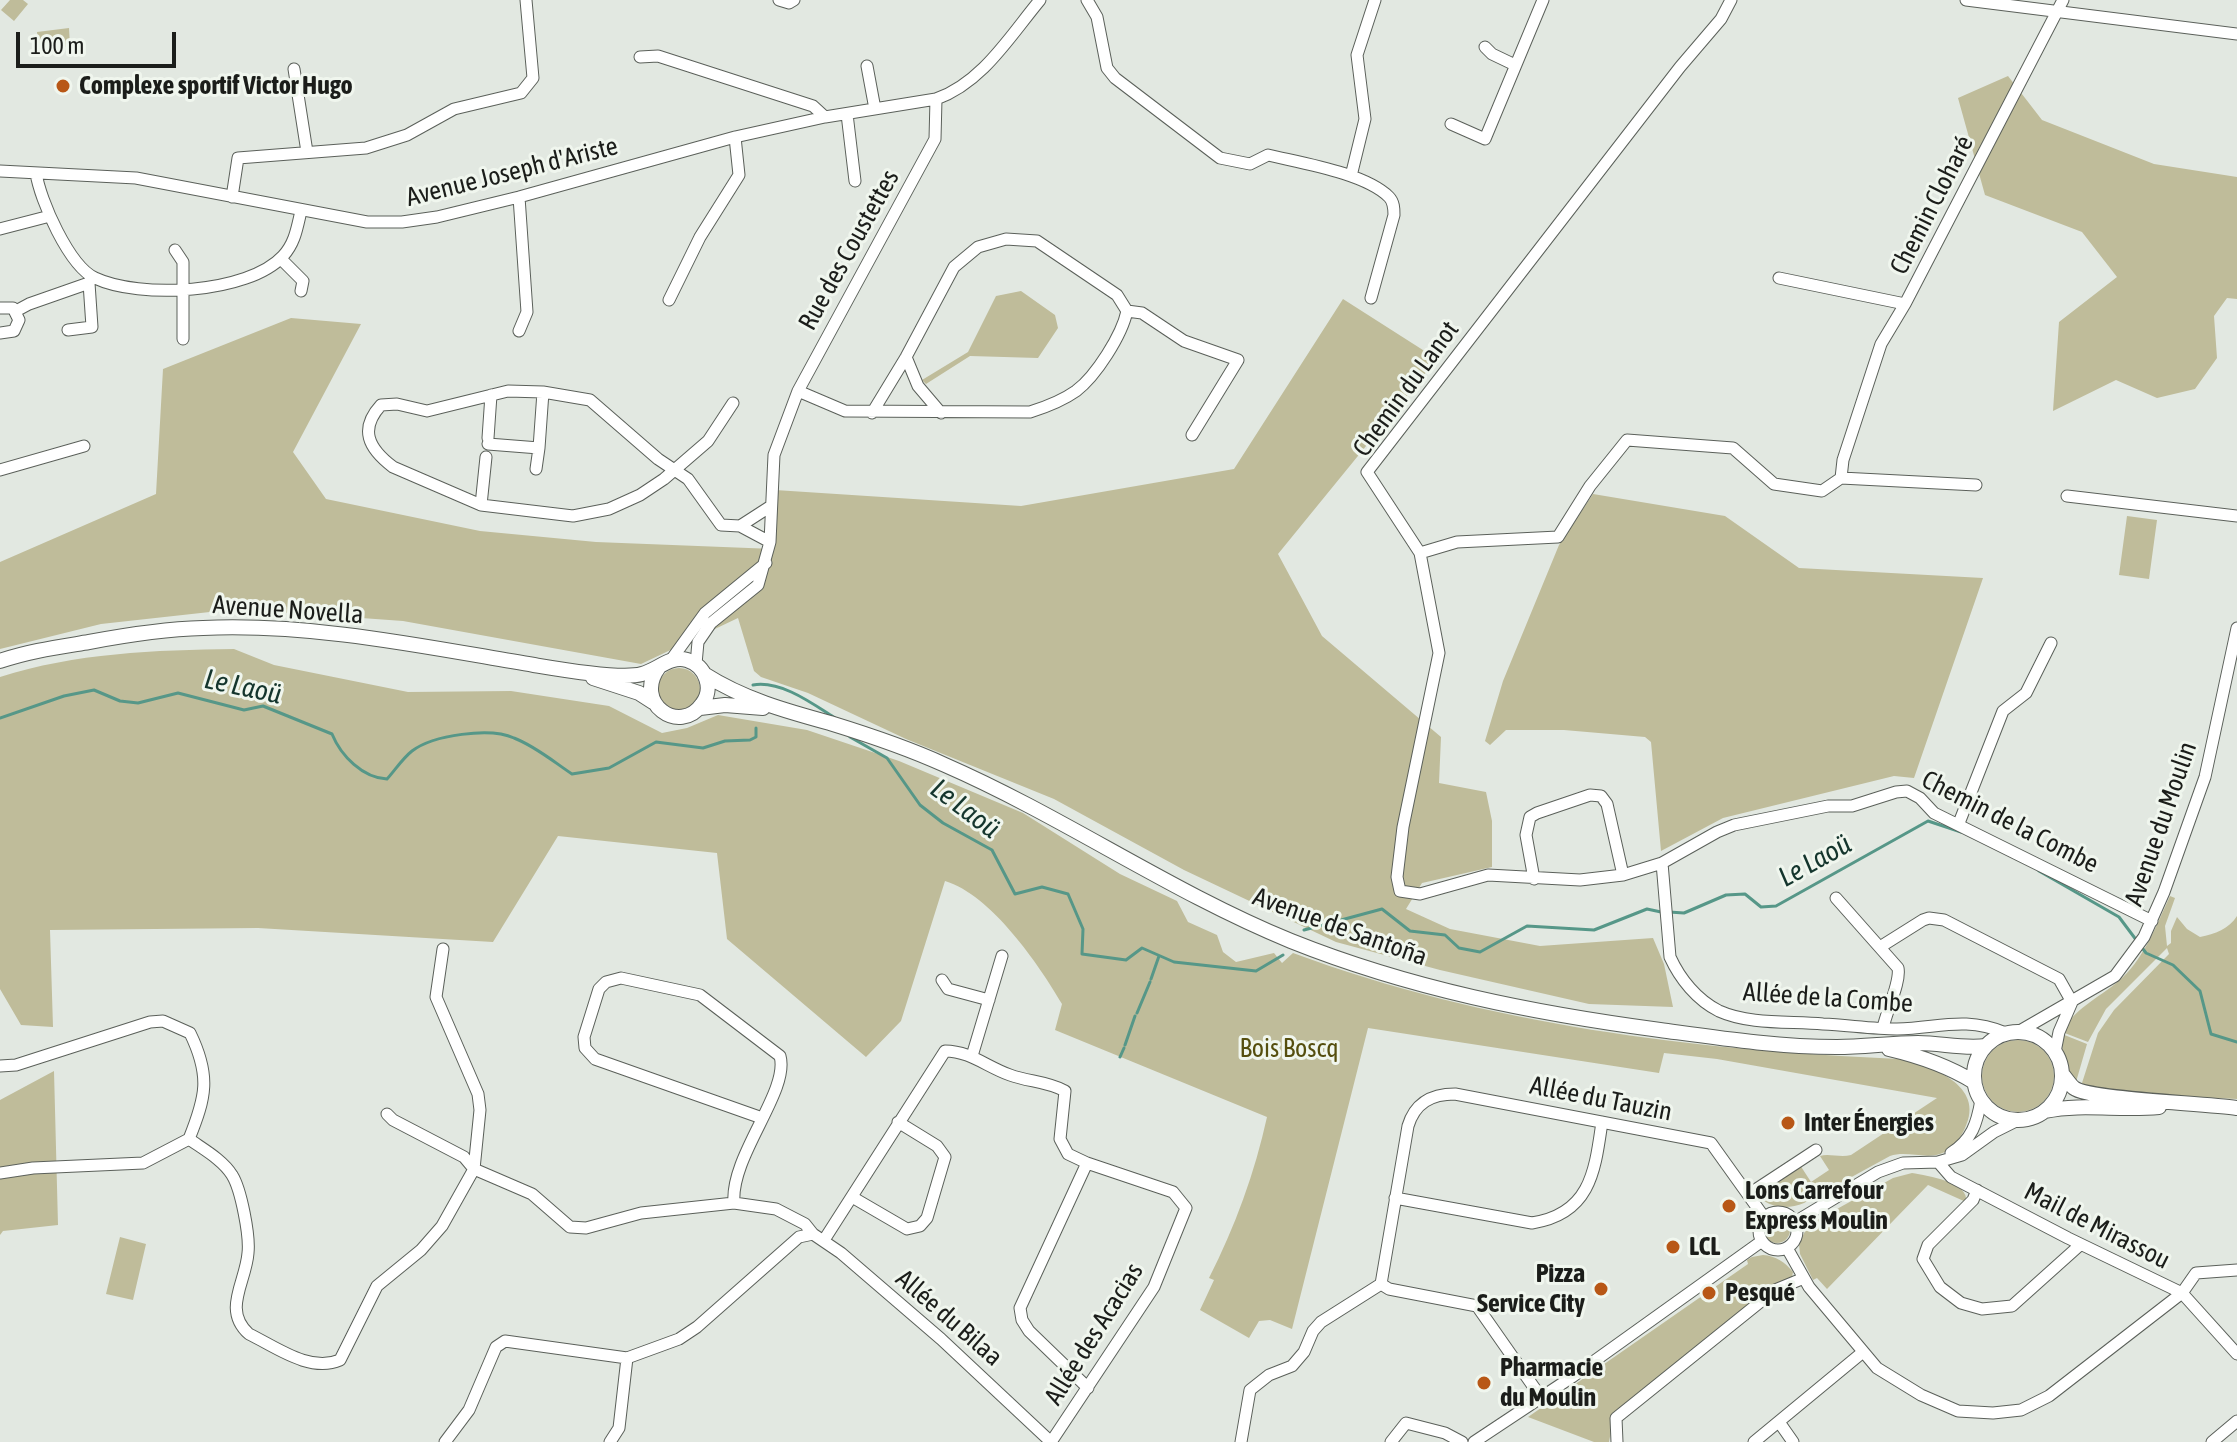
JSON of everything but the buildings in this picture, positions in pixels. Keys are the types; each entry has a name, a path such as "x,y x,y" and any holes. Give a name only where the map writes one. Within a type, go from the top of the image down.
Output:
{"main road":[{"name":"Avenue Novella","path":"0,661 117,637 203,628 253,628 345,636 574,671 641,675 665,663"},
{"path":"680,659 700,669 708,692 700,708 684,717 675,717 666,714 653,702 650,683 665,663 680,659"},
{"name":"Avenue de Santoña","path":"700,669 729,689 778,709 877,738 944,764 1011,796 1205,900 1289,940 1352,963 1498,1005 1594,1021 1789,1045 1919,1043 1964,1048 1986,1046"},
{"name":"Avenue Novella","path":"574,671 639,693 653,702"},
{"name":"Avenue de Santoña","path":"700,708 725,705 778,709"},
{"path":"2062,1074 2054,1101 2032,1118 2018,1120 2004,1118 1991,1111 1981,1100 1974,1082 1974,1069 1986,1046 2012,1032 2032,1034 2045,1041 2055,1052 2062,1074 2076,1090 2124,1098 2237,1108"},
{"name":"Avenue de Santoña","path":"1877,1046 1917,1056 1958,1072 1974,1082"},
{"path":"2044,1111 2071,1105 2127,1110 2205,1103"}],"street":[{"path":"232,197 238,158 366,148 407,135 454,109 521,93 533,78 526,0"},
{"path":"779,0 789,3 794,0"},
{"path":"936,99 963,87 1040,0"},
{"path":"1087,0 1097,17 1107,68 1115,78 1220,158 1250,164 1268,155 1351,176 1389,197 1394,205 1394,215 1371,298"},
{"path":"1351,176 1365,119 1357,55 1375,0"},
{"path":"1451,124 1485,139 1543,0"},
{"name":"Chemin du Lanot","path":"1662,863 1623,875 1580,880 1488,875 1420,894 1400,891 1397,877 1403,827 1439,653 1420,553 1367,472 1680,67 1721,19 1731,0"},
{"path":"1966,0 2237,34"},
{"name":"Chemin Cloharé","path":"1779,278 1905,304 2063,0"},
{"path":"1485,47 1492,54 1515,65"},
{"path":"640,57 658,56 804,102 820,110 825,117"},
{"path":"867,66 875,109"},
{"path":"294,69 307,152"},
{"name":"Avenue Joseph d'Ariste","path":"0,171 136,178 367,222 402,222 437,217 519,197 735,137 825,117 936,99"},
{"name":"Rue des Coustettes","path":"700,669 698,642 711,623 758,585 770,542 774,455 798,391 935,139 936,99"},
{"path":"847,114 855,181"},
{"path":"669,300 700,237 739,175 735,137"},
{"path":"36,173 50,216 65,245 91,280 92,327 68,330"},
{"path":"519,197 527,312 519,331"},
{"path":"16,311 91,280 148,289 184,289 242,280 281,259 294,242 301,211"},
{"path":"0,229 50,216"},
{"path":"798,391 845,411 872,413 1030,412 1052,405 1078,390 1124,326 1127,311 1117,295 1037,241 1006,239 978,247 954,267 872,413"},
{"path":"175,250 183,262 183,339"},
{"path":"281,259 303,281 301,291"},
{"path":"1841,478 1843,460 1881,344 1905,304"},
{"path":"0,308 9,307 16,311 19,320 17,328 10,333 0,333"},
{"path":"1127,311 1142,313 1184,341 1238,360 1192,435"},
{"path":"906,357 918,386 941,413"},
{"path":"733,403 708,441 675,470 630,500 609,509 573,516 481,505 393,467 380,457 368,436 369,418 381,405 397,404 427,411 508,391 543,392 590,400 658,459 675,470 688,479 721,525 740,526 770,542"},
{"path":"536,469 543,392"},
{"path":"491,395 488,441 539,448"},
{"path":"1420,553 1457,542 1558,537 1590,486 1627,440 1733,448 1774,484 1822,491 1841,478 1976,485"},
{"path":"0,470 84,446"},
{"path":"481,505 486,457"},
{"path":"2067,496 2237,516"},
{"path":"740,526 771,506"},
{"path":"665,663 705,613 766,562"},
{"name":"Avenue du Moulin","path":"2012,1032 2115,976 2144,937 2205,777 2237,628"},
{"path":"1959,823 2003,711 2026,693 2051,643"},
{"name":"Chemin de la Combe","path":"1662,863 1734,825 1828,806 1852,806 1907,791 1920,798 1934,813 2152,921"},
{"path":"1534,879 1526,835 1530,817 1590,795 1601,796 1607,804 1623,875"},
{"name":"Allée de la Combe","path":"1662,863 1670,957 1676,971 1694,993 1717,1010 1765,1020 1883,1028 1966,1022 2012,1032"},
{"path":"1836,898 1898,968 1900,975 1886,1010 1883,1028"},
{"path":"1880,947 1923,920 1944,920 2059,979 2072,1002 2059,1032 2055,1052"},
{"path":"189,1139 231,1173 237,1185 249,1251 236,1299 235,1311 241,1327 249,1334 319,1366 340,1360 377,1286 421,1250 442,1226 474,1169 480,1110 478,1094 436,997 443,949"},
{"path":"445,1442 469,1410 496,1347 505,1341 627,1358 679,1339 697,1327 799,1237 818,1237 852,1197 945,1051 972,1056 1002,956"},
{"path":"734,1203 735,1178 762,1118 783,1066 780,1056 700,995 621,978 606,982 599,989 584,1037 585,1048 595,1059 762,1118"},
{"path":"942,980 948,989 989,1000"},
{"path":"0,1173 33,1168 143,1163 189,1139 207,1086 198,1048 190,1033 163,1021 150,1022 16,1065 1,1065"},
{"name":"Allée des Acacias","path":"972,1056 1011,1076 1049,1082 1065,1091 1060,1139 1068,1154 1173,1192 1186,1208 1154,1287 1051,1442"},
{"name":"Allée du Tauzin","path":"1395,1198 1408,1126 1420,1104 1433,1096 1455,1094 1711,1143 1764,1217"},
{"path":"1938,1162 1962,1146 1972,1133 1981,1100"},
{"name":"Allée du Bilaa","path":"387,1114 464,1157 474,1169 532,1194 570,1227 586,1228 641,1213 734,1203 776,1209 805,1224 941,1339 1051,1442"},
{"path":"1795,1222 1878,1172 1903,1163 1938,1162 1962,1155 1994,1132 2018,1120"},
{"path":"852,1197 907,1229 920,1226 927,1218 945,1157 937,1146 898,1122"},
{"path":"1241,1442 1250,1390 1269,1375 1292,1366 1321,1322 1381,1284 1395,1198 1532,1223 1546,1221 1562,1213 1586,1193 1593,1177 1602,1122"},
{"path":"1749,1194 1816,1150"},
{"name":"Mail de Mirassou","path":"1938,1162 1951,1177 2080,1245 2182,1293 2196,1273 2237,1270"},
{"path":"1087,1163 1020,1308 1022,1320 1029,1331 1088,1388"},
{"path":"1977,1190 1973,1200 1928,1245 1923,1259 1940,1287 1961,1303 1982,1309 2012,1306 2080,1245"},
{"path":"1781,1212 1795,1222 1795,1239 1787,1248 1776,1250 1762,1241 1758,1231 1764,1217 1781,1212"},
{"path":"1474,1442 1572,1377 1762,1241"},
{"path":"1787,1248 1804,1278 1877,1368 1921,1395 1958,1411 1993,1413 2021,1410 2049,1396 2182,1293 2237,1354"},
{"path":"1617,1442 1616,1418 1775,1290 1804,1278"},
{"path":"1381,1284 1389,1289 1477,1306 1540,1396"},
{"path":"1754,1442 1863,1352"},
{"path":"610,1442 619,1428 627,1358"},
{"path":"2212,1442 2237,1421"},
{"path":"1779,1422 1793,1442"},
{"path":"1391,1442 1406,1423 1445,1433 1462,1442"}],"green space":[{"path":"10,0 23,0 28,4 14,21 1,10"},
{"path":"69,28 70,46 39,51 37,32"},
{"path":"2008,76 2042,120 2154,164 2237,177 2237,299 2227,298 2214,316 2217,358 2195,389 2157,398 2116,380 2053,411 2059,322 2117,277 2082,232 1985,195 1958,98"},
{"path":"1021,291 1055,315 1058,328 1038,358 970,356 926,384 922,380 968,352 996,296"},
{"path":"1343,299 1437,359 1278,554 1322,636 1441,737 1439,783 1486,792 1492,821 1492,867 1422,883 1406,909 1450,929 1540,946 1653,938 1664,964 1673,1007 1589,1004 1440,970 1336,942 1184,870 1054,799 906,739 808,693 761,677 754,671 738,618 641,664 403,621 237,609 101,624 0,649 0,562 156,494 163,369 291,318 361,324 293,452 326,499 480,531 596,542 774,549 775,490 1021,506 1234,469"},
{"path":"1593,494 1725,516 1799,568 1983,578 1914,778 1894,776 1723,818 1661,851 1651,742 1645,737 1564,730 1506,730 1490,745 1485,741 1503,681 1559,545"},
{"path":"2127,516 2157,520 2149,579 2119,575"},
{"name":"Bois Boscq","path":"234,649 274,665 408,692 511,691 609,706 662,733 687,728 718,715 807,730 899,761 1023,813 1120,874 1177,901 1188,922 1217,935 1223,952 1236,962 1274,953 1282,963 1293,953 1441,999 1592,1030 1745,1049 1899,1059 1926,1067 1952,1080 1968,1100 1970,1113 1961,1135 1945,1152 1931,1156 1890,1156 1804,1203 1781,1207 1759,1197 1762,1189 1800,1165 1811,1182 1829,1170 1820,1156 1851,1155 1937,1098 1717,1059 1664,1053 1659,1073 1368,1028 1292,1329 1270,1320 1259,1321 1249,1338 1200,1310 1214,1280 1209,1278 1243,1199 1267,1117 1055,1030 1062,1004 1027,951 979,900 945,881 901,1021 866,1057 727,939 717,853 558,836 493,942 258,928 50,930 53,1027 21,1025 0,989 0,677 86,658 145,652"},
{"path":"679,668 694,674 700,689 694,704 679,710 664,704 658,689 664,674"},
{"path":"2170,896 2175,898 2165,926 2167,946 2171,943 2171,931 2177,917 2187,929 2200,937 2221,930 2237,916 2237,1099 2106,1093 2085,1089 2082,1083 2098,1033 2114,1010 2169,954 2167,948 2106,1009 2088,1042 2062,1032 2075,1015 2131,969 2150,939"},
{"path":"2062,1034 2087,1044 2076,1082 2064,1060"},
{"path":"2018,1040 2038,1046 2048,1056 2054,1076 2048,1096 2038,1106 2018,1112 1998,1106 1988,1096 1982,1076 1988,1056 1998,1046"},
{"path":"54,1071 58,1225 3,1231 0,1235 0,1100"},
{"path":"1912,1173 1955,1185 1962,1189 1966,1202 1928,1185 1827,1289 1817,1278 1813,1280 1800,1254 1799,1244 1808,1225 1893,1178"},
{"path":"1777,1217 1786,1221 1790,1230 1786,1239 1777,1243 1768,1239 1764,1230 1768,1221"},
{"path":"120,1237 146,1244 133,1300 106,1294"},
{"path":"1763,1255 1783,1262 1793,1272 1792,1277 1614,1415 1609,1442 1594,1442 1528,1417 1748,1264 1747,1260"}],"waterway":[{"name":"Le Laoü","path":"753,685 764,684 785,690 835,718"},
{"name":"Le Laoü","path":"0,718 64,696 94,690 120,701 138,703 178,693 244,710 263,706 332,734 341,750 361,770 387,779 421,745 462,734 491,733 514,738 572,774 609,768 656,742 703,748 725,741 750,740 756,737 756,728"},
{"name":"Le Laoü","path":"850,737 887,758 920,805 943,823 992,850 1015,894 1042,887 1068,894 1083,929 1082,954 1126,960 1142,948 1174,962 1256,971 1283,955"},
{"name":"Le Laoü","path":"1669,912 1684,913 1726,895 1745,894 1761,907 1776,906 1928,821 1961,832"},
{"name":"Le Laoü","path":"2039,871 2119,917 2146,953 2173,965 2200,991 2211,1034 2237,1042"},
{"name":"Le Laoü","path":"1304,930 1382,909 1410,931 1445,935 1459,948 1480,952 1527,926 1594,930 1647,909 1661,912"},
{"path":"1151,979 1159,956"},
{"path":"1137,1013 1150,982"},
{"path":"1125,1045 1135,1016"},
{"path":"1120,1057 1124,1048"}],"place":[{"name":"Complexe sportif Victor Hugo","path":"63,86"},
{"name":"Inter Énergies","path":"1788,1123"},
{"name":"Lons Carrefour Express Moulin","path":"1729,1206"},
{"name":"LCL","path":"1673,1247"},
{"name":"Pizza Service City","path":"1601,1289"},
{"name":"Pesqué","path":"1709,1293"},
{"name":"Pharmacie du Moulin","path":"1484,1383"}]}
